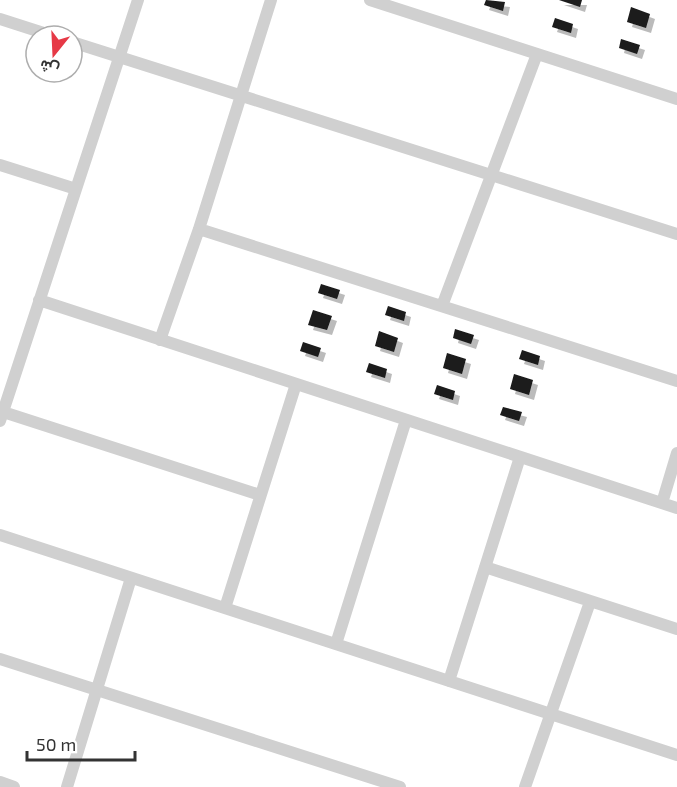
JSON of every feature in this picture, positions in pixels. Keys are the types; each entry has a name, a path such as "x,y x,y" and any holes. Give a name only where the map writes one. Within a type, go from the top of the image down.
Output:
{"street":[{"path":"138,0 1,415 260,495"},
{"path":"160,340 199,229 271,0"},
{"path":"370,0 677,99"},
{"path":"0,19 24,27"},
{"path":"84,46 677,234"},
{"path":"442,306 537,54"},
{"path":"0,165 76,189"},
{"path":"199,229 677,381"},
{"path":"39,300 677,508"},
{"path":"225,608 296,384"},
{"path":"336,644 406,420"},
{"path":"662,503 677,453"},
{"path":"449,681 520,457"},
{"path":"0,535 677,755"},
{"path":"485,567 677,629"},
{"path":"67,787 131,578"},
{"path":"525,787 590,602"},
{"path":"0,659 400,787"},
{"path":"0,782 14,787"}],"building":[{"path":"486,0 505,2 503,11 484,5"},
{"path":"559,0 582,0 580,7"},
{"path":"631,7 650,14 646,28 627,22"},
{"path":"555,18 573,24 571,33 552,27"},
{"path":"621,39 640,45 637,54 619,48"},
{"path":"321,284 340,290 337,299 318,293"},
{"path":"388,306 406,312 404,321 385,315"},
{"path":"313,310 332,316 327,330 308,325"},
{"path":"455,329 474,335 471,344 453,338"},
{"path":"379,331 398,338 394,352 375,346"},
{"path":"303,342 321,348 318,357 300,351"},
{"path":"522,350 540,356 538,365 519,359"},
{"path":"447,353 466,359 462,374 443,368"},
{"path":"369,363 387,369 385,378 366,372"},
{"path":"514,374 533,380 529,395 510,389"},
{"path":"437,385 455,391 453,400 434,394"},
{"path":"503,407 522,412 519,421 500,415"}]}
